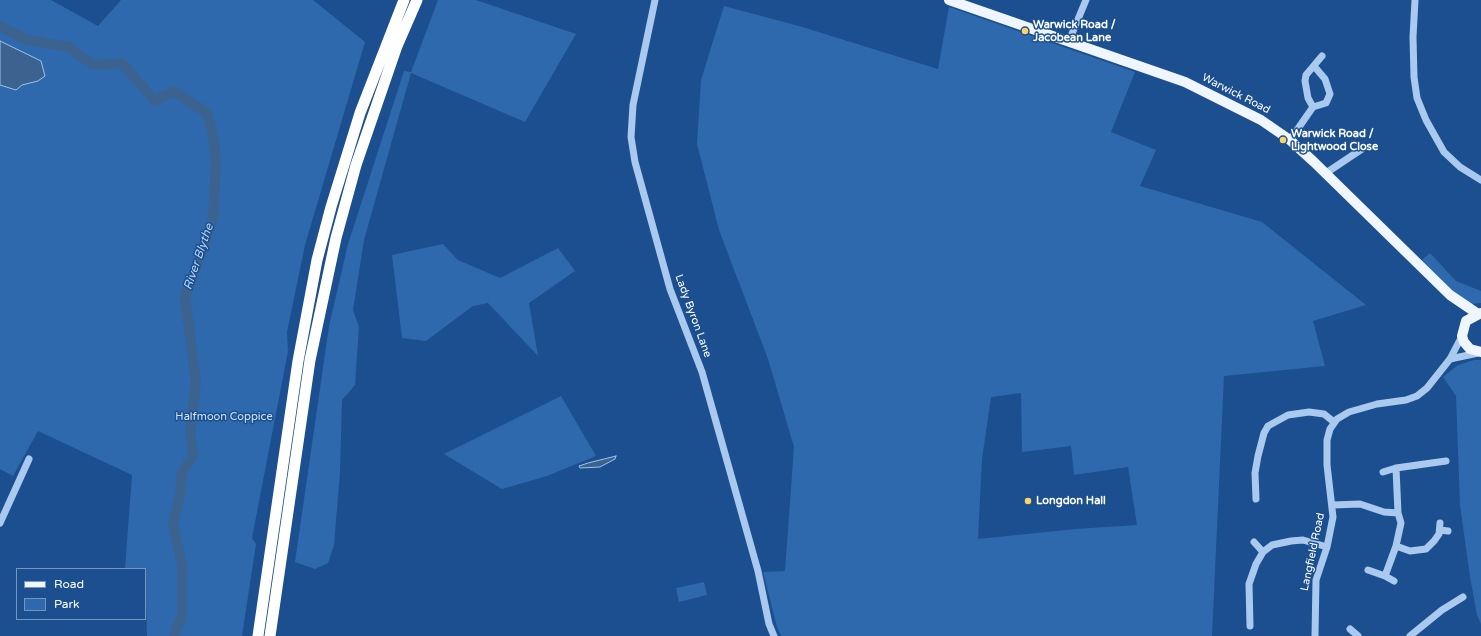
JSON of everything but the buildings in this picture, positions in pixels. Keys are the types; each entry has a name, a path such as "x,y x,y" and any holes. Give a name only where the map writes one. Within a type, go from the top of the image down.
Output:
{"highway":[{"path":"258,636 298,361 317,260 331,207 360,113 404,0"},
{"path":"270,636 310,360 336,238 356,165 406,24 418,0"}],"main road":[{"name":"Warwick Road","path":"950,0 1185,82 1262,120 1290,140 1326,173 1457,301 1480,313"},
{"name":"Warwick Road","path":"1457,301 1465,324"},
{"name":"Warwick Road","path":"1465,324 1468,319 1480,313"},
{"path":"1465,324 1462,336 1464,342 1470,349 1480,352"}],"street":[{"name":"Lady Byron Lane","path":"655,0 633,105 631,137 635,162 670,289 702,372 758,571 774,636"},
{"path":"1069,41 1086,0"},
{"path":"1415,0 1413,37 1414,77 1417,98 1424,115 1444,152 1460,167 1481,180"},
{"path":"1313,107 1305,84 1306,75 1322,56"},
{"path":"1290,140 1313,107 1326,102 1330,94 1325,79 1314,66"},
{"path":"1326,173 1362,149"},
{"path":"1256,499 1258,456 1264,433 1268,426 1288,415 1309,412 1324,414 1334,422 1341,415 1349,412 1378,404 1406,400 1417,396 1427,388 1450,359 1462,336"},
{"path":"1450,359 1480,352"},
{"name":"Langfield Road","path":"1315,636 1315,589 1327,547 1333,517 1333,504 1326,450 1328,433 1334,422"},
{"path":"1383,472 1396,468 1442,461 1438,453"},
{"path":"0,523 29,459"},
{"path":"1385,576 1396,546 1401,523 1398,513 1396,468"},
{"path":"1333,504 1360,504 1384,512 1398,513"},
{"path":"1396,546 1410,551 1426,549 1434,541 1440,527 1448,531"},
{"path":"1250,626 1248,584 1256,564 1263,552 1272,546 1291,541 1303,540 1327,547"},
{"path":"1254,542 1263,552"},
{"path":"1368,570 1394,581"},
{"path":"1410,636 1427,621 1458,598"}],"green space":[{"name":"Halfmoon Coppice","path":"0,0 51,0 98,26 121,0 313,0 365,42 305,245 287,332 288,351 252,538 256,544 242,636 147,636 146,568 125,568 132,475 38,431 13,476 0,469"},
{"path":"438,0 476,0 576,34 525,122 411,73 364,240 353,310 359,327 355,385 342,400 340,473 334,545 328,563 315,569 295,562 329,326 348,244 404,71 411,72"},
{"path":"724,6 799,26 938,69 949,7 1135,72 1111,132 1156,150 1140,186 1262,222 1366,305 1313,321 1325,366 1224,376 1212,636 781,636 777,627 763,572 785,571 794,447 768,359 719,230 697,144 701,80","holes":["1021,393 1022,452 1071,446 1074,475 1128,467 1137,525 1075,529 978,539 982,459 991,397"]},
{"path":"443,244 458,260 500,278 558,248 575,271 529,303 538,356 488,303 473,306 426,341 402,338 392,255"},
{"path":"1430,253 1456,281 1481,291 1481,303 1471,304 1458,298 1422,260"},
{"path":"1474,360 1481,360 1481,624 1477,615 1470,577 1460,505 1456,396 1443,377 1458,365"},
{"path":"561,396 596,456 547,476 502,489 444,454"},
{"path":"704,582 707,595 679,602 676,588"}],"shaded area":[{"path":"0,41 41,61 45,76 38,81 22,85 16,90 0,85"},
{"path":"616,456 615,459 600,467 580,468 579,466 588,463"}],"waterway":[{"name":"River Blythe","path":"0,26 27,40 70,47 79,56 95,65 122,63 155,101 174,91 207,113 213,135 216,162 213,217 207,238 185,297 196,382 190,432 193,456 182,473 180,495 173,524 182,565 182,615 174,636"}],"place":[{"name":"Warwick Road / Jacobean Lane","path":"1025,31"},
{"name":"Warwick Road / Lightwood Close","path":"1283,140"},
{"name":"Longdon Hall","path":"1028,501"}]}
